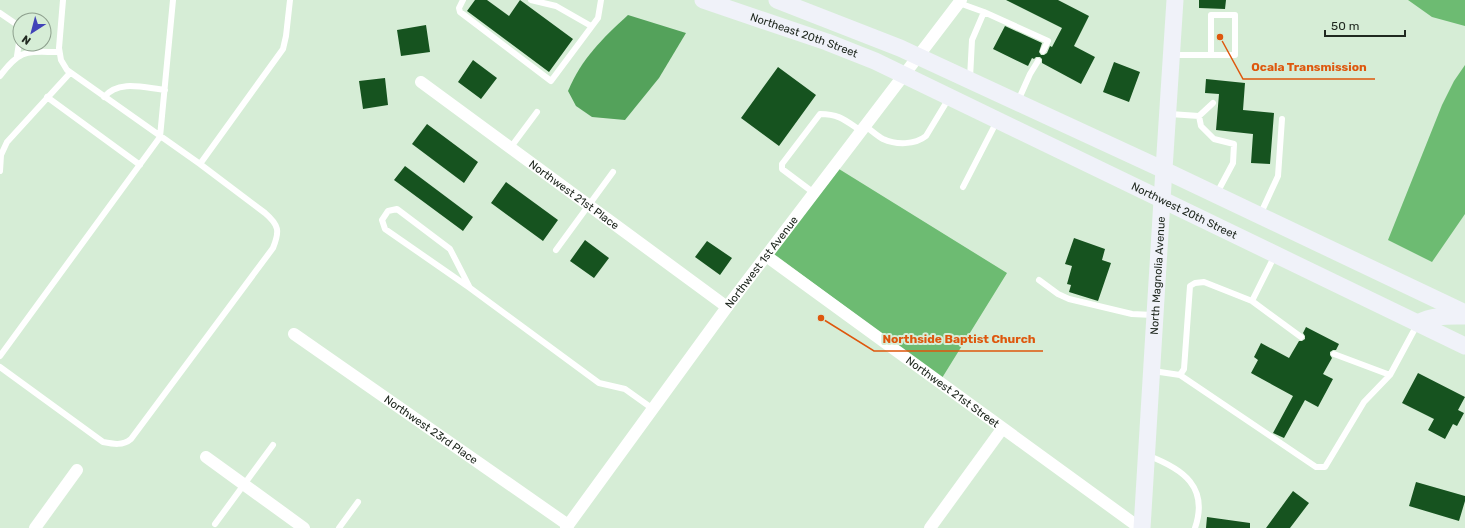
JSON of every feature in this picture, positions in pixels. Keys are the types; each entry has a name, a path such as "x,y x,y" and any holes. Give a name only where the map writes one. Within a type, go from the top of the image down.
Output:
{"main road":[{"name":"Northeast 20th Street","path":"703,0 828,42 904,74"},
{"name":"Northeast 20th Street","path":"777,0 893,45 918,57"},
{"name":"North Magnolia Avenue","path":"1141,528 1175,0"},
{"path":"918,57 1216,194 1465,315"},
{"name":"Northwest 20th Street","path":"904,74 1465,346"},
{"path":"1418,323 1426,318 1465,315"}],"street":[{"name":"Northwest 1st Avenue","path":"567,526 727,307 960,2"},
{"name":"Northwest 21st Place","path":"421,82 727,307"},
{"name":"Northwest 21st Street","path":"766,256 1002,429 1141,528"},
{"name":"Northwest 23rd Place","path":"294,334 567,526"},
{"path":"930,528 1002,429"},
{"path":"206,457 304,528"},
{"path":"35,528 77,470"}],"lane":[{"path":"0,367 103,442 121,444 127,442 131,439 273,248 278,232 277,225 273,219 200,164 70,73 61,60 59,52 63,0"},
{"path":"0,356 160,137 173,0"},
{"path":"200,164 283,49 290,0"},
{"path":"463,0 459,8 460,12 551,81 598,18 602,0"},
{"path":"531,0 556,6 592,26"},
{"path":"960,2 1048,41 1043,51"},
{"path":"970,80 972,40 984,12"},
{"path":"0,13 12,21"},
{"path":"1172,55 1211,55 1235,55 1235,15 1211,15 1211,55"},
{"path":"17,56 18,52"},
{"path":"0,76 17,56 28,52 59,52"},
{"path":"1017,102 1038,61"},
{"path":"0,171 1,155 7,142 70,73"},
{"path":"104,97 116,87 124,85 165,90"},
{"path":"47,97 140,165"},
{"path":"814,193 782,169 782,164 820,114 832,114 883,139 893,142 916,142 926,136 950,97"},
{"path":"1168,114 1200,116 1213,103"},
{"path":"511,148 537,112"},
{"path":"1200,116 1201,126 1214,139 1234,144 1233,163 1216,194"},
{"path":"1260,215 1278,176 1282,119"},
{"path":"963,187 997,120"},
{"path":"556,250 613,172"},
{"path":"470,288 450,249 397,210 388,211 382,220 385,229 470,288 599,383 625,389 653,409"},
{"path":"1252,301 1275,255"},
{"path":"1039,280 1058,294 1069,299 1132,314 1155,315"},
{"path":"1180,376 1184,369 1190,286 1195,283 1204,282 1252,301 1301,337"},
{"path":"1151,371 1180,376 1316,467 1325,467 1364,402 1390,376 1418,323"},
{"path":"1334,354 1390,376"},
{"path":"215,524 273,445"},
{"path":"1146,455 1171,465 1184,474 1192,484 1198,497 1198,513 1195,528"},
{"path":"339,528 358,502"}],"shaded area":[{"path":"1408,0 1465,0 1465,26 1432,17"},
{"path":"628,15 686,33 659,78 625,120 592,117 576,106 568,91 586,59 610,32"},
{"path":"1465,65 1465,214 1432,262 1388,240 1442,105 1454,81"},
{"path":"839,169 1007,273 942,378 774,254"}],"building":[{"path":"475,0 487,0 509,16 520,0 573,39 549,72 467,11"},
{"path":"1006,0 1058,0 1089,16 1074,46 1095,57 1081,84 1042,63 1042,59 1040,57 1036,57 1034,59 1032,58 1028,66 993,49 1005,26 1042,43 1039,52 1041,55 1044,55 1047,53 1050,46 1052,47 1062,28"},
{"path":"1199,0 1226,0 1225,9 1199,8"},
{"path":"426,25 430,52 401,56 397,30"},
{"path":"473,60 497,78 481,99 458,82"},
{"path":"1114,62 1140,72 1129,102 1103,92"},
{"path":"778,67 816,95 779,146 741,118"},
{"path":"385,78 388,105 363,109 359,81"},
{"path":"1206,79 1245,83 1243,110 1274,113 1270,164 1251,163 1253,134 1216,130 1219,94 1205,93"},
{"path":"427,124 478,162 464,183 412,144"},
{"path":"405,166 473,217 463,231 394,180"},
{"path":"506,182 558,220 543,241 491,203"},
{"path":"1074,238 1105,249 1102,260 1111,263 1098,301 1069,292 1071,285 1067,284 1072,266 1065,264"},
{"path":"585,240 609,258 594,278 570,261"},
{"path":"707,241 732,258 720,275 695,257"},
{"path":"1306,327 1339,344 1336,350 1330,352 1332,358 1323,374 1333,379 1318,407 1305,400 1284,438 1273,433 1293,396 1251,373 1258,360 1254,357 1261,343 1289,358 1299,341 1305,339 1303,333"},
{"path":"1418,373 1465,397 1458,410 1464,413 1457,426 1453,424 1445,439 1428,430 1434,419 1402,403"},
{"path":"1416,482 1465,496 1459,521 1409,506"},
{"path":"1293,491 1309,503 1290,528 1266,528"},
{"path":"1207,517 1250,523 1250,528 1206,528"}],"place":[{"name":"Ocala Transmission","path":"1220,37"},
{"name":"Northside Baptist Church","path":"821,318"}]}
